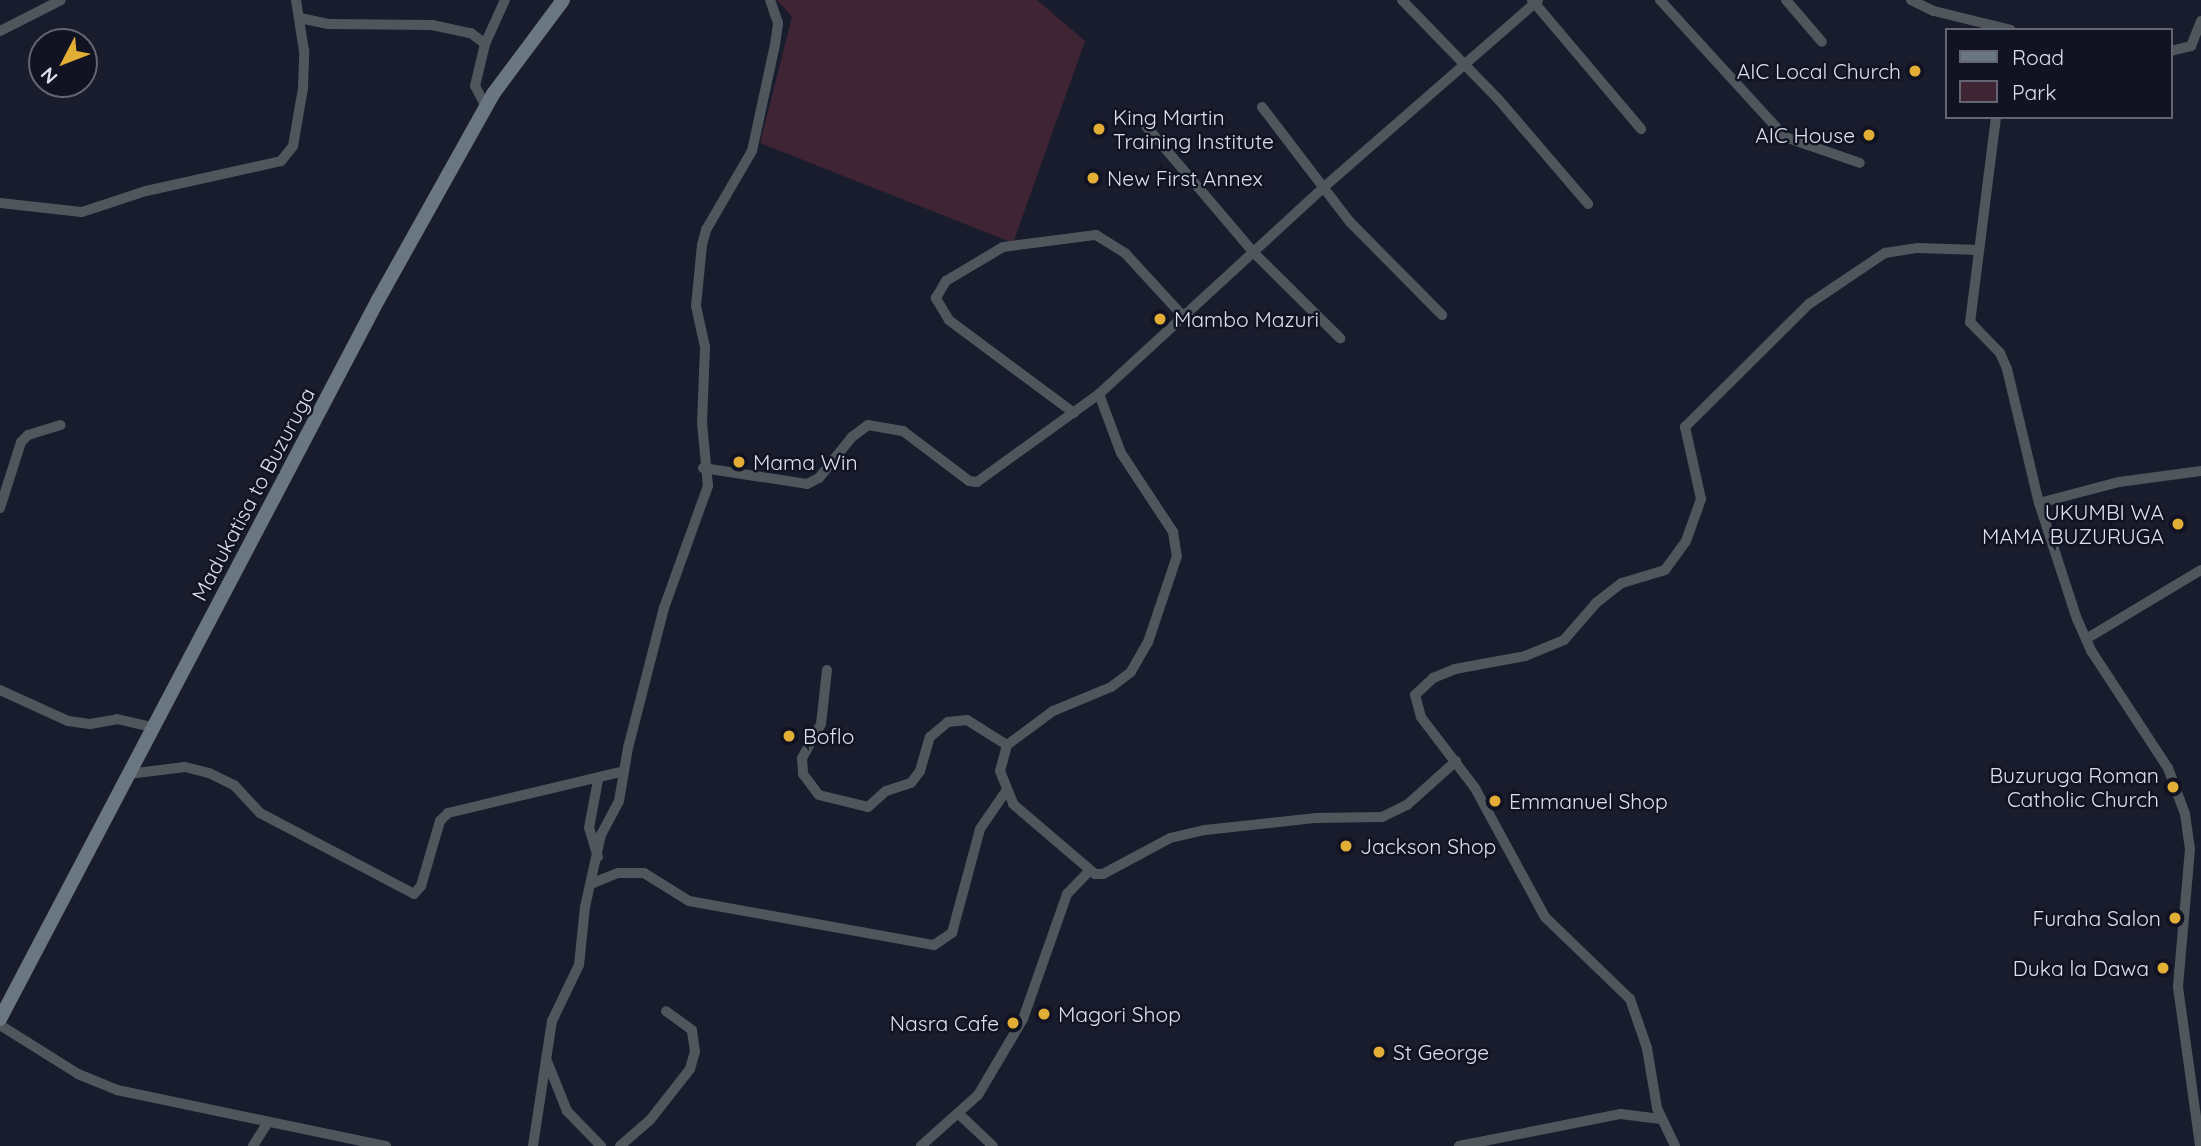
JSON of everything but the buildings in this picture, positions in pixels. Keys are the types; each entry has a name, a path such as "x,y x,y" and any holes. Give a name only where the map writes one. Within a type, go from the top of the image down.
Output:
{"main road":[{"name":"Madukatisa to Buzuruga","path":"0,1019 378,300 486,107 563,0"}],"street":[{"path":"0,31 61,0"},
{"path":"0,204 82,212 146,191 281,161 293,146 303,88 300,18 296,0"},
{"path":"486,107 475,86 485,44 505,0"},
{"path":"533,1146 546,1057 559,1001 579,965 585,907 593,883 601,835 619,801 664,608 708,486 703,468 707,377 696,306 702,245 706,230 752,151 778,23 770,0"},
{"path":"1402,0 1464,64 1588,204"},
{"path":"1660,0 1785,137 1860,163"},
{"path":"1786,0 1822,42"},
{"path":"1911,0 1934,11 2003,28"},
{"path":"703,468 807,484 819,478 852,437 868,425 903,431 969,481 977,482 1099,394 1255,254 1324,187 1535,1 1641,129"},
{"path":"300,18 329,24 432,25 471,33 485,44"},
{"path":"2173,50 2191,46 2201,21"},
{"path":"1262,107 1350,222 1442,316"},
{"path":"1996,119 1970,322 2000,353 2007,369 2039,503 2086,639 2168,768 2185,814 2190,849 2178,987 2200,1146"},
{"path":"1146,126 1255,254 1340,338"},
{"path":"1074,413 1010,370 949,320 936,298 946,281 1003,247 1096,235 1125,253 1183,316"},
{"path":"1675,1146 1661,1119 1647,1048 1630,999 1545,917 1505,840 1456,761 1421,717 1415,701 1418,690 1455,669 1525,656 1564,640 1596,603 1622,583 1665,570 1686,541 1701,499 1685,427 1724,384 1763,352 1809,304 1885,253 1918,248 1979,250"},
{"path":"1099,394 1121,453 1173,532 1177,556 1174,572 1143,653 1130,672 1111,687 1044,716 1007,745 1000,771 1006,791 1022,814 1095,874 1113,871 1170,838 1205,830 1316,818 1382,817 1407,805 1456,761"},
{"path":"0,508 21,442 27,435 60,425"},
{"path":"2039,503 2119,482 2201,471"},
{"path":"2086,639 2201,570"},
{"path":"827,670 821,723 802,758 803,775 819,795 868,807 886,791 911,783 920,771 930,737 948,722 967,720 1007,745"},
{"path":"0,690 68,721 90,724 117,719 152,727"},
{"path":"129,774 186,767 209,773 234,785 260,813 411,894 419,890 440,821 448,813 598,780 624,771"},
{"path":"598,780 589,828 598,857"},
{"path":"593,883 618,873 644,873 689,901 934,945 952,933 980,829 1006,791"},
{"path":"921,1146 960,1115 978,1095 1023,1019 1063,903 1090,870"},
{"path":"625,1145 684,1078 692,1061 692,1030 666,1011"},
{"path":"0,1025 78,1074 117,1090 386,1146"},
{"path":"546,1057 567,1111 601,1146"},
{"path":"1459,1146 1621,1114 1661,1119"},
{"path":"960,1115 993,1146"},
{"path":"253,1146 268,1122"}],"green space":[{"path":"777,0 1037,0 1085,41 1013,243 760,143 792,17"}],"place":[{"name":"AIC Local Church","path":"1915,71"},
{"name":"King Martin Training Institute","path":"1099,129"},
{"name":"AIC House","path":"1869,135"},
{"name":"New First Annex","path":"1093,178"},
{"name":"Mambo Mazuri","path":"1160,319"},
{"name":"Mama Win","path":"739,462"},
{"name":"UKUMBI WA MAMA BUZURUGA","path":"2178,524"},
{"name":"Boflo","path":"789,736"},
{"name":"Buzuruga Roman Catholic Church","path":"2173,787"},
{"name":"Emmanuel Shop","path":"1495,801"},
{"name":"Jackson Shop","path":"1346,846"},
{"name":"Furaha Salon","path":"2175,918"},
{"name":"Duka la Dawa","path":"2163,968"},
{"name":"Magori Shop","path":"1044,1014"},
{"name":"Nasra Cafe","path":"1013,1023"},
{"name":"St George","path":"1379,1052"}]}
